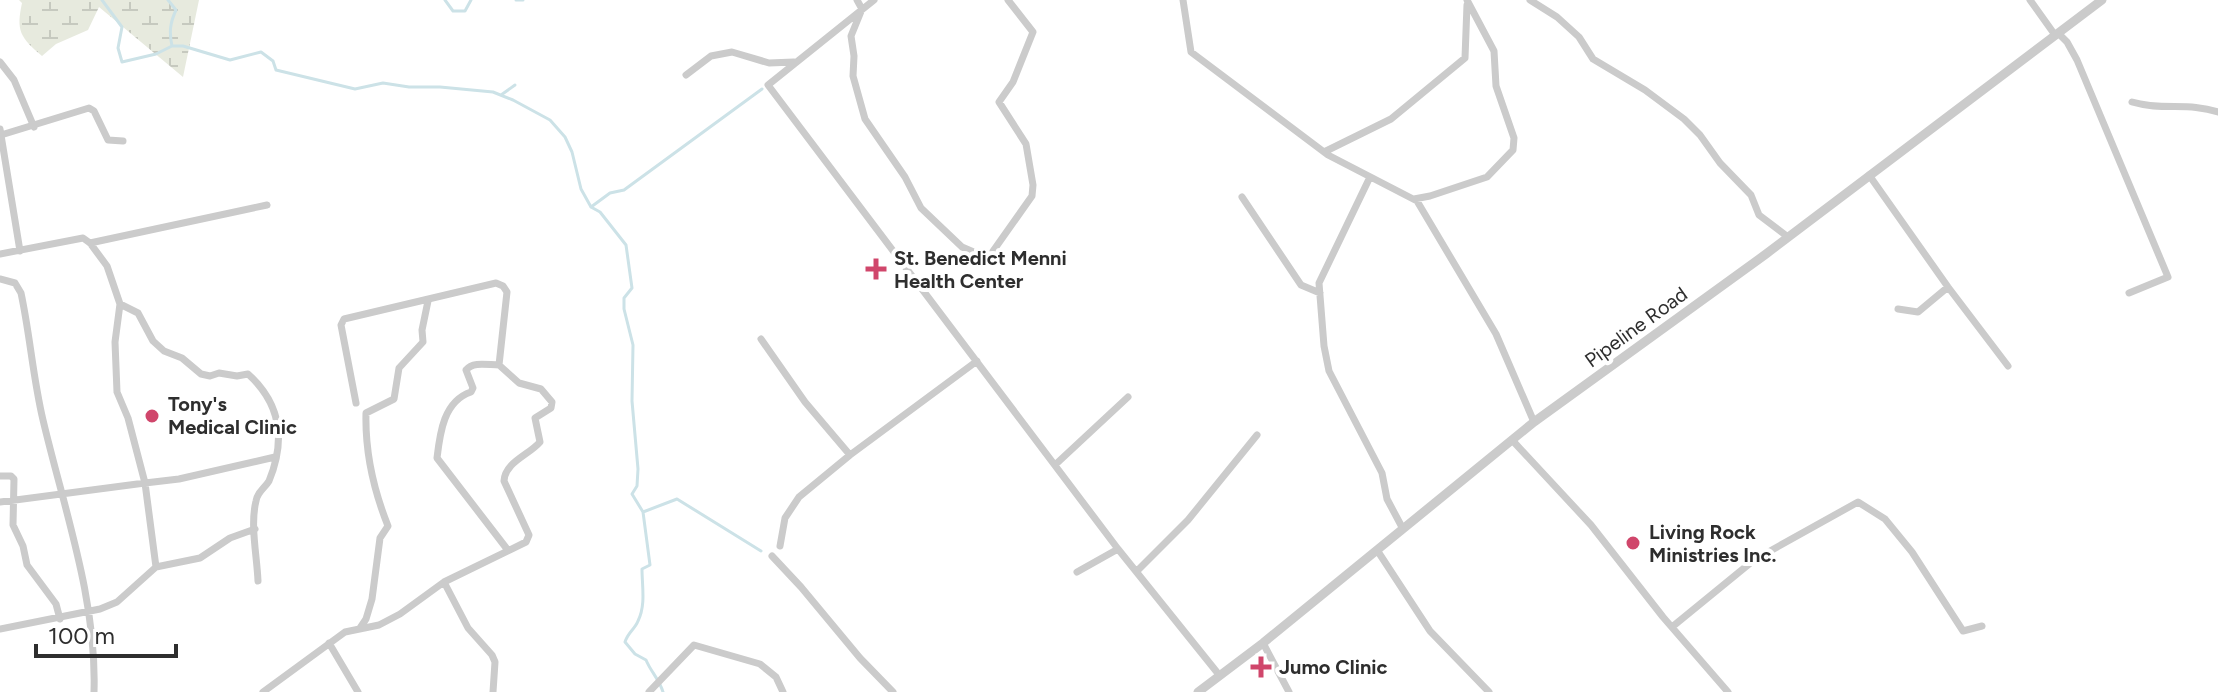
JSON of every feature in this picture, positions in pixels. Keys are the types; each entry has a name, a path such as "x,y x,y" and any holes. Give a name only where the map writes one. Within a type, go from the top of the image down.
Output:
{"street":[{"path":"857,0 862,9"},
{"path":"874,0 768,85 1118,549 1220,676"},
{"path":"862,9 851,36 853,76 865,119 905,177 921,208 962,247 983,256 991,254 1032,196 1026,144 999,102 1013,82 1033,32 1008,0"},
{"path":"1183,0 1191,52 1324,152 1417,201 1496,334 1534,422"},
{"path":"1530,0 1557,17 1579,37 1593,59 1645,90 1684,119 1751,195 1759,215 1788,237"},
{"path":"2030,0 2067,42 2077,60 2168,277 2129,293"},
{"name":"Pipeline Road","path":"1198,692 1263,643 1534,422 1961,109 2102,0"},
{"path":"1324,152 1391,119 1465,58 1467,1"},
{"path":"1413,199 1487,177 1513,150 1514,138 1496,86 1494,51 1467,1"},
{"path":"686,75 711,56 732,52 769,63 796,62"},
{"path":"0,62 14,80 34,127"},
{"path":"2132,102 2167,108 2203,107 2218,112"},
{"path":"20,251 1,132 34,127 89,108 94,111 108,140 123,141"},
{"path":"1869,175 2008,366"},
{"path":"1370,177 1319,283 1329,371 1382,473 1387,499 1403,529"},
{"path":"1424,214 1430,196"},
{"path":"1242,197 1301,285 1320,293"},
{"path":"90,243 267,205"},
{"path":"0,254 83,238 107,266 120,304 115,342 117,392 128,418 145,483 156,567"},
{"path":"0,279 15,283 21,293 43,418 89,612 95,652 94,692"},
{"path":"356,403 341,325 344,319 355,314 428,301 496,283 507,292 499,365"},
{"path":"1898,309 1918,312 1948,287"},
{"path":"360,628 372,599 380,538 388,526 379,503 370,459 366,413 394,399 399,368 423,342 422,330 428,301"},
{"path":"120,304 138,313 153,341 164,351 182,358 201,374 250,376 274,405 278,422 275,457 268,484 256,496 258,581"},
{"path":"761,339 805,402 850,455"},
{"path":"780,546 790,507 820,478 977,361"},
{"path":"263,692 345,632 379,625 400,614 444,582 526,542 529,535 504,475 540,442 535,418 551,408 552,402 541,389 519,383 499,365 478,364 466,370 473,388 471,392 456,398 450,406 437,458 507,549"},
{"path":"1056,464 1128,397"},
{"path":"1137,571 1188,520 1257,435"},
{"path":"1512,440 1591,525 1728,692"},
{"path":"0,502 179,479 275,457"},
{"path":"0,476 14,479 13,525 23,546 27,565 56,604 60,619"},
{"path":"1672,627 1754,560 1858,502 1885,519 1912,552 1963,631 1982,626"},
{"path":"0,629 60,619 117,602 156,567 200,558 230,538 255,529"},
{"path":"1077,572 1118,549"},
{"path":"1377,550 1430,631 1489,692"},
{"path":"772,556 893,692"},
{"path":"444,582 468,628 492,655 495,662 493,692"},
{"path":"329,643 358,692"},
{"path":"1263,643 1288,691"},
{"path":"651,690 694,645 760,664 776,677 783,692"}],"green space":[{"path":"19,0 199,0 183,77 99,7 88,30 56,44 42,56 22,33 22,3"}],"waterway":[{"path":"102,0 122,27 118,48 122,62 156,54 172,46 183,46 230,60 261,52 273,61 276,70 355,89 383,83 493,92 513,100 550,120 565,137 581,189 591,207 610,193 624,190 762,89"},
{"path":"168,0 176,10 172,19 172,46"},
{"path":"445,0 453,11 465,11 471,0"},
{"path":"516,0 523,0"},
{"path":"501,95 515,85"},
{"path":"591,207 600,212 626,245 632,288 624,298 633,345 632,401 638,469 637,486 632,494 643,512 650,565 642,569 642,609 637,624 625,642 635,654 646,660 663,692"},
{"path":"643,512 677,499 761,551"}],"place":[{"name":"St. Benedict Menni Health Center","path":"876,269"},
{"name":"Tony's Medical Clinic","path":"152,416"},
{"name":"Living Rock Ministries Inc.","path":"1633,543"},
{"name":"Jumo Clinic","path":"1261,667"}]}
